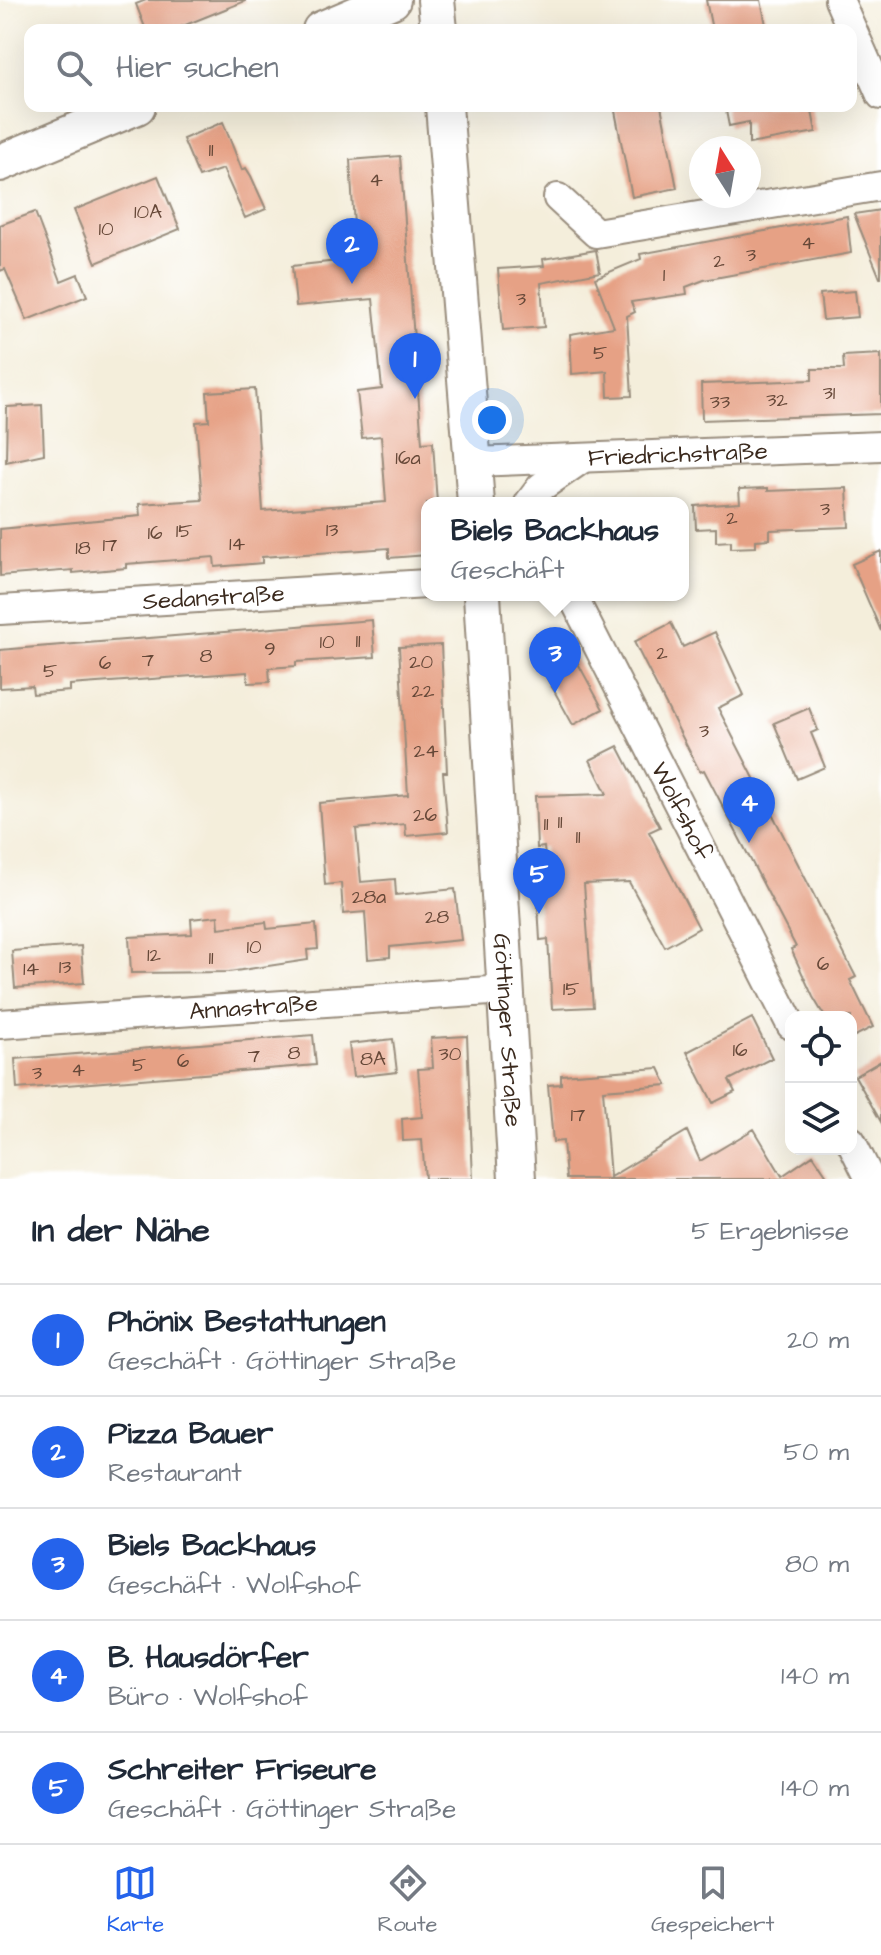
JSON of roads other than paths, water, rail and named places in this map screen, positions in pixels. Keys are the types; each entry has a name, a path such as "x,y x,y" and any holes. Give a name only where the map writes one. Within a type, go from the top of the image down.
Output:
{"main road":[{"path":"335,24 392,0"},
{"path":"436,0 438,24"},
{"path":"0,163 123,112"},
{"path":"445,112 476,497"},
{"name":"Göttinger Straße","path":"482,601 517,1179"}],"street":[{"path":"839,0 850,24"},
{"path":"857,41 881,95"},
{"path":"558,198 596,233 881,186"},
{"name":"Friedrichstraße","path":"474,462 879,451"},
{"path":"534,497 541,487 583,458"},
{"name":"Sedanstraße","path":"0,610 421,584"},
{"path":"484,648 495,601"},
{"name":"Wolfshof","path":"575,601 785,1013"},
{"name":"Annastraße","path":"0,1024 505,990"},
{"path":"857,1153 870,1179"}],"place":[{"name":"Pizza Bauer","path":"352,284"},
{"name":"Phönix Bestattungen","path":"415,399"},
{"name":"Biels Backhaus","path":"555,693"},
{"name":"B. Hausdörfer","path":"749,843"},
{"name":"Schreiter Friseure","path":"539,914"}]}
